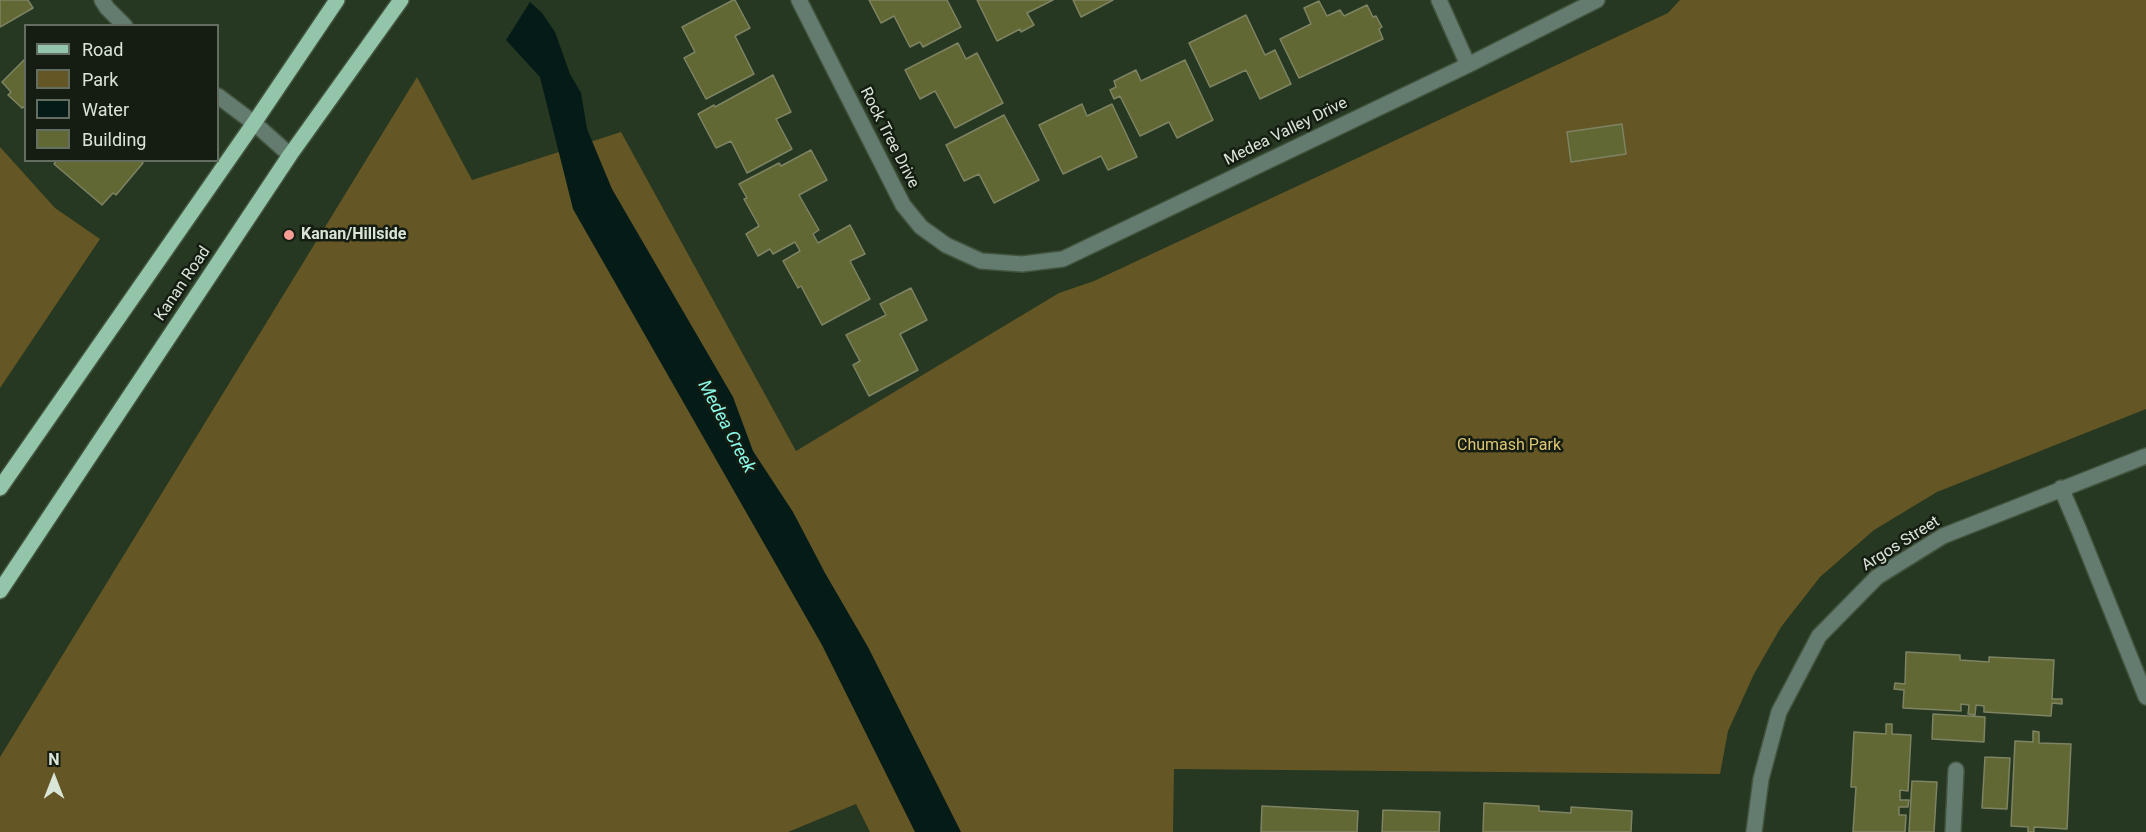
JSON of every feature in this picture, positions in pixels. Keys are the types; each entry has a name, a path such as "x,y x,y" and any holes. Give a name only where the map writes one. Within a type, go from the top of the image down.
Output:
{"main road":[{"name":"Kanan Road","path":"0,488 337,0"},
{"name":"Kanan Road","path":"0,591 290,155 401,0"}],"street":[{"path":"102,0 123,24"},
{"name":"Rock Tree Drive","path":"799,0 903,205 921,227 946,245 981,261"},
{"path":"1439,0 1468,65"},
{"name":"Medea Valley Drive","path":"981,261 1022,264 1063,259 1468,65 1597,0"},
{"path":"219,97 254,123 290,155"},
{"name":"Argos Street","path":"1754,832 1761,779 1779,712 1819,636 1877,577 1943,536 2146,456"},
{"path":"2061,488 2146,697"},
{"path":"1953,832 1956,770"}],"green space":[{"name":"Chumash Park","path":"1680,0 2146,0 2146,409 1937,492 1874,530 1820,577 1781,627 1754,674 1728,731 1720,774 1174,769 1173,832 870,832 856,804 788,832 0,832 0,757 417,77 472,180 621,132 796,451 1059,293 1094,281 1668,13"},
{"path":"0,147 55,208 100,239 0,388"}],"water":[{"name":"Medea Creek","path":"530,2 542,13 555,32 570,74 581,93 587,129 612,189 733,397 753,451 793,512 868,647 961,832 915,832 822,645 573,209 540,77 506,40"}],"building":[{"path":"0,0 28,0 33,8 0,27"},
{"path":"733,0 750,28 735,36 754,74 706,99 684,58 695,52 682,27"},
{"path":"869,0 947,0 961,27 923,47 920,42 910,47 894,16 881,23"},
{"path":"977,0 1053,0 1027,13 1034,25 1021,32 1020,29 997,41"},
{"path":"1073,0 1113,0 1081,17"},
{"path":"1319,1 1327,16 1340,10 1344,16 1367,5 1373,17 1376,16 1382,27 1379,29 1383,39 1299,78 1280,39 1311,24 1304,8"},
{"path":"1246,15 1265,55 1275,50 1291,84 1260,99 1246,70 1210,87 1189,43"},
{"path":"958,43 966,59 977,53 1003,103 955,128 935,91 920,99 905,70"},
{"path":"24,60 24,107 22,108 8,95 11,92 2,82"},
{"path":"1185,60 1213,120 1177,138 1169,122 1140,136 1120,96 1114,99 1110,90 1116,87 1114,81 1136,70 1141,81"},
{"path":"773,75 791,112 776,119 792,149 747,173 731,141 716,148 698,114"},
{"path":"1082,104 1087,116 1112,104 1137,157 1108,170 1101,156 1063,174 1039,125"},
{"path":"1004,115 1039,180 994,203 979,174 964,181 946,145"},
{"path":"1622,124 1626,154 1571,162 1567,132"},
{"path":"811,150 827,180 799,195 819,230 813,234 818,243 850,225 865,254 850,261 870,299 822,325 801,286 798,288 783,261 800,251 795,242 773,254 770,249 758,256 746,234 759,226 744,199 747,198 739,184 779,163 781,166"},
{"path":"56,162 143,163 116,195 113,193 102,205 54,164"},
{"path":"911,288 927,320 900,334 918,370 869,396 853,365 860,361 846,335 886,315 880,304"},
{"path":"1906,652 1960,655 1960,660 1989,662 1989,657 2054,660 2052,699 2062,699 2062,704 2052,703 2051,716 1984,712 1984,706 1976,705 1975,715 1968,714 1969,705 1961,704 1961,711 1903,708 1904,690 1894,689 1895,683 1905,684"},
{"path":"1933,714 1985,717 1984,742 1932,739"},
{"path":"1886,724 1892,724 1892,734 1911,735 1908,791 1900,790 1900,800 1909,800 1908,807 1899,807 1899,815 1906,815 1905,832 1853,832 1856,787 1851,787 1854,732 1886,734"},
{"path":"2033,731 2039,732 2039,743 2071,744 2067,829 2034,827 2034,832 2028,832 2028,827 2011,826 2015,741 2033,742"},
{"path":"1985,757 2010,758 2007,809 1982,808"},
{"path":"1912,781 1937,782 1934,832 1909,832"},
{"path":"1484,803 1539,806 1539,811 1571,813 1571,807 1632,811 1631,832 1483,832"},
{"path":"1262,806 1358,811 1357,832 1261,832"},
{"path":"1383,810 1440,812 1439,832 1382,832"}],"place":[{"name":"Kanan/Hillside","path":"289,235"}]}
